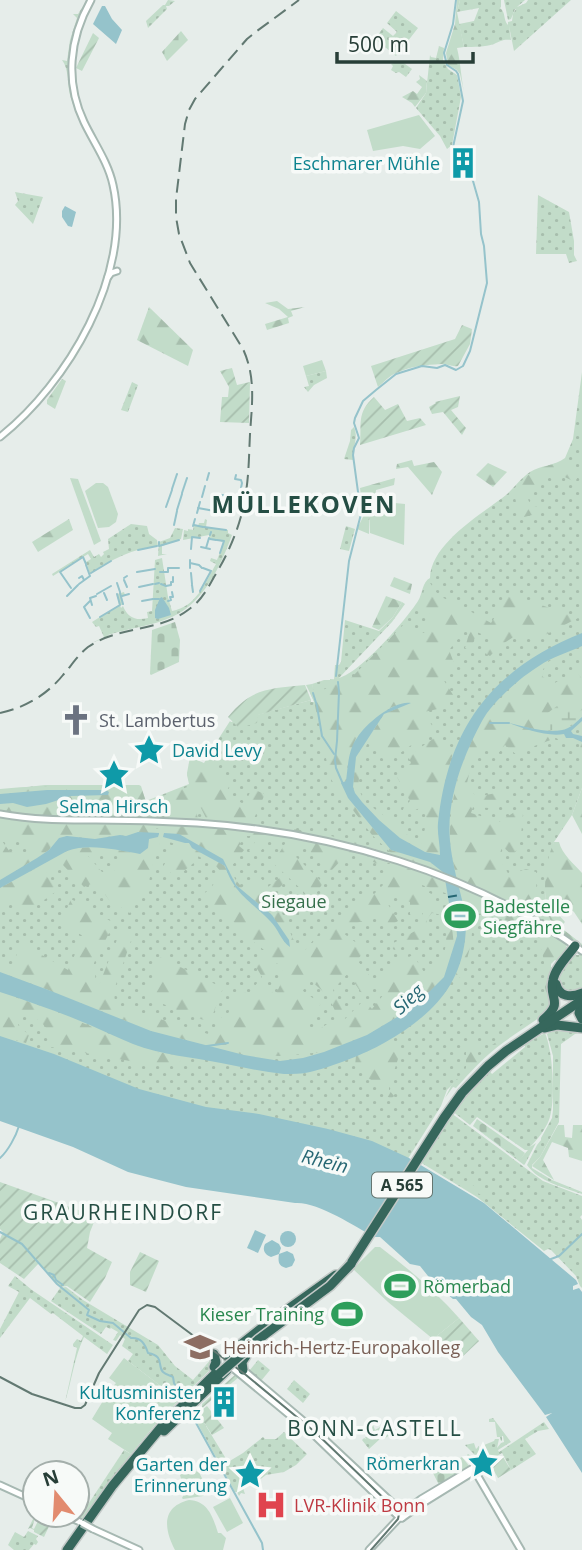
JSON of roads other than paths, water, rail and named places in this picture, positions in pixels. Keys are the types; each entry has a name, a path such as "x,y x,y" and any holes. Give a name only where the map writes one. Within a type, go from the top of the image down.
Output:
{"highway":[{"path":"575,950 557,976 556,987 567,996 582,994"},
{"path":"541,1021 553,1010 553,980 557,970 575,950"},
{"name":"A 565","path":"227,1367 256,1337 322,1288 335,1275 359,1245 450,1105 476,1071 495,1054 582,994"},
{"path":"582,1002 579,1013 582,1018"},
{"name":"A 565","path":"161,1430 191,1398 267,1333 330,1286 351,1264 450,1105 472,1082 524,1038 582,1002"},
{"path":"524,1038 554,1026 582,1028"},
{"path":"335,1275 235,1349 218,1353 216,1362 227,1367 242,1362 326,1291 351,1264"},
{"path":"227,1367 235,1349"},
{"path":"71,1550 161,1430"},
{"path":"71,1550 113,1485 161,1430"}],"main road":[{"path":"0,437 23,417 51,385 74,352 86,330 109,269 116,226 113,186 104,161 81,116 71,68 80,22 91,0"},
{"path":"106,280 111,273 117,271"},
{"path":"0,814 44,819 223,825 330,843 377,855 474,891 545,927 575,950"},
{"path":"227,1367 321,1436 399,1514"},
{"path":"371,1550 399,1514 473,1472 521,1550"},
{"path":"0,1485 21,1495"},
{"path":"91,1527 139,1550"}],"water":[{"path":"102,6 105,6 122,30 116,44 93,24"},
{"path":"65,206 76,212 72,227 68,226 62,217"},
{"path":"162,597 171,615 158,619 155,618 155,610"},
{"path":"582,633 582,646 544,663 500,698 482,721 468,749 453,794 449,826 452,858 466,916 462,958 448,989 438,1002 399,1034 338,1064 307,1073 284,1074 144,1048 68,1016 0,992 0,972 151,1031 244,1055 280,1061 324,1052 367,1035 414,1007 444,977 457,936 456,921 450,909 444,873 430,862 391,850 348,798 341,783 346,781 354,743 361,732 381,714 397,705 411,703 384,714 356,757 353,787 362,802 400,838 425,852 440,855 438,827 443,788 464,730 480,705 500,683 523,664"},
{"path":"582,717 582,721 571,731 582,736 582,742 566,738 564,734 543,733 509,723 554,731 570,727"},
{"path":"47,790 109,792 108,795 71,796 27,807 13,803 0,804 0,794"},
{"path":"138,832 159,833 158,837 149,839 148,848 140,854 103,848 67,851 0,888 0,880 49,850 59,838 67,836 95,839"},
{"path":"164,833 179,834 223,859 236,885 272,915 289,940 290,947 273,924 233,884 225,866 192,848 189,843 163,837"},
{"name":"Rhein","path":"0,1036 54,1054 139,1089 206,1107 259,1114 372,1141 409,1158 484,1203 576,1280 578,1284 573,1286 573,1290 579,1288 582,1292 582,1473 546,1417 552,1413 545,1415 498,1352 482,1325 471,1317 456,1299 432,1281 420,1266 410,1264 380,1237 374,1237 314,1206 186,1187 128,1172 73,1147 0,1121"},
{"path":"255,1230 266,1235 258,1253 247,1248"},
{"path":"285,1231 291,1231 296,1239 294,1245 285,1247 280,1242 280,1236"},
{"path":"272,1240 281,1248 279,1254 271,1257 266,1254 264,1248 265,1244"},
{"path":"287,1251 293,1254 295,1260 292,1266 281,1266 279,1254"}],"waterway":[{"path":"456,0 453,24 444,53 447,65 458,74 463,101 453,147 460,163"},
{"path":"336,676 349,561 361,514 353,455 359,438 355,418 363,401 396,374 422,366 437,368 445,365 456,370 463,366 470,351 487,283 479,202 473,181 462,166"},
{"path":"207,480 209,473"},
{"path":"172,489 177,474"},
{"path":"236,475 235,479 241,480 241,488"},
{"path":"182,493 187,478"},
{"path":"202,497 205,486"},
{"path":"166,507 172,490"},
{"path":"177,510 182,494"},
{"path":"214,494 237,497 239,500"},
{"path":"197,513 200,502"},
{"path":"198,508 209,510"},
{"path":"209,510 231,514"},
{"path":"174,525 177,511"},
{"path":"193,526 195,519"},
{"path":"194,525 203,527"},
{"path":"204,527 226,530"},
{"path":"191,549 192,537 200,538"},
{"path":"206,548 209,538"},
{"path":"210,539 216,540"},
{"path":"159,542 159,546 179,540"},
{"path":"217,540 224,541 220,553"},
{"path":"138,550 157,546"},
{"path":"201,547 210,549"},
{"path":"71,588 60,572 83,557 86,564"},
{"path":"190,560 190,568"},
{"path":"91,573 111,561"},
{"path":"190,563 202,568"},
{"path":"79,584 90,576 86,565"},
{"path":"160,572 168,572 168,568 179,568"},
{"path":"200,591 211,571 203,568"},
{"path":"137,572 155,569"},
{"path":"191,573 192,584"},
{"path":"79,578 82,576 84,580"},
{"path":"161,584 171,585 173,577"},
{"path":"124,580 127,587"},
{"path":"117,583 120,592"},
{"path":"155,584 159,583"},
{"path":"139,587 153,584"},
{"path":"67,596 78,585"},
{"path":"192,585 193,592"},
{"path":"97,594 111,586"},
{"path":"168,601 173,597 172,592"},
{"path":"104,593 107,600"},
{"path":"120,593 123,604"},
{"path":"100,617 120,605 117,594"},
{"path":"122,596 129,594"},
{"path":"92,605 90,598 96,596"},
{"path":"142,601 153,599"},
{"path":"154,599 159,599"},
{"path":"90,601 84,607 90,618"},
{"path":"338,682 335,760 343,784"},
{"path":"313,693 322,736 334,754"},
{"path":"490,723 509,723"},
{"path":"207,1046 228,1043"},
{"path":"0,1158 19,1126"},
{"path":"0,1232 22,1244 57,1284 89,1310 87,1315 113,1323 131,1338 142,1342 148,1353 157,1356 161,1370 173,1377 184,1401"},
{"path":"551,1259 559,1256 582,1234"},
{"path":"49,1273 63,1285"},
{"path":"190,1412 262,1543 263,1550"}],"tram line":[{"path":"0,1377 32,1394 81,1408 85,1405 99,1373 139,1310 147,1305 155,1307 246,1375 315,1432 396,1510 398,1519 371,1550"}],"railway":[{"path":"0,713 18,708 42,694 57,682 84,650 100,640 164,622 188,610 206,591 230,547 242,514 247,485 252,401 250,370 243,349 190,263 179,234 176,199 185,124 195,99 247,39 299,0"}],"place":[{"name":"Eschmarer Mühle","path":"463,163"},
{"name":"St. Lambertus","path":"76,720"},
{"name":"David Levy","path":"149,750"},
{"name":"Selma Hirsch","path":"114,775"},
{"name":"Badestelle Siegfähre","path":"460,916"},
{"name":"Römerbad","path":"400,1286"},
{"name":"Kieser Training","path":"347,1314"},
{"name":"Heinrich-Hertz-Europakolleg","path":"200,1347"},
{"name":"Kultusminister Konferenz","path":"224,1402"},
{"name":"Römerkran","path":"483,1463"},
{"name":"Garten der Erinnerung","path":"250,1474"},
{"name":"LVR-Klinik Bonn","path":"271,1505"}],"district":[{"name":"MÜLLEKOVEN","path":"304,503"},
{"name":"GRAURHEINDORF","path":"123,1212"},
{"name":"BONN-CASTELL","path":"375,1428"}],"park label":[{"name":"Siegaue","path":"294,901"}],"water label":[{"name":"Sieg","path":"408,999"}]}
